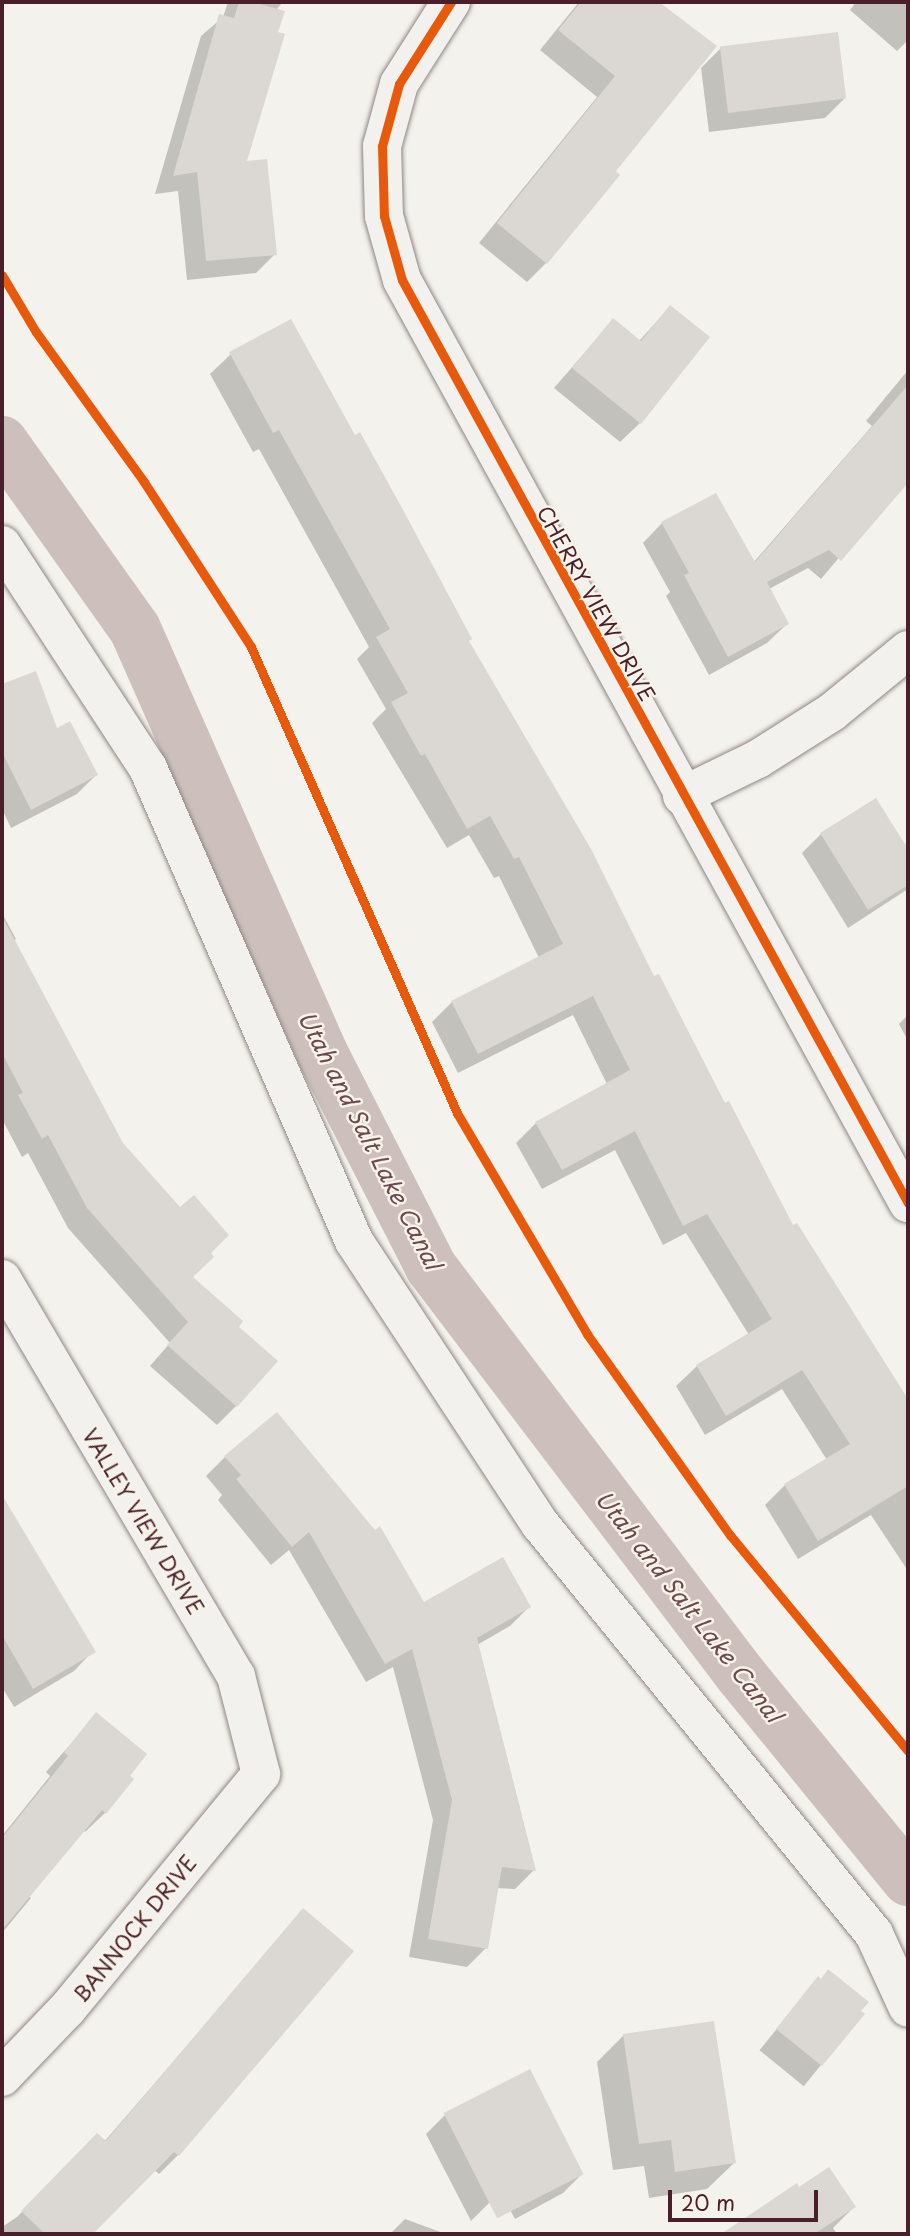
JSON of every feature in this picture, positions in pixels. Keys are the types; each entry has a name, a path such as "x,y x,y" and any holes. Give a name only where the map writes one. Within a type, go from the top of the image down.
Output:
{"street":[{"name":"CHERRY VIEW DRIVE","path":"451,2 399,84 382,146 384,216 402,280 682,796 908,1203"},
{"path":"2,545 148,768 354,1241 540,1524 874,1934 908,2008"},
{"path":"682,796 758,759 832,712 908,650"},
{"name":"VALLEY VIEW DRIVE","path":"2,1279 236,1676 261,1774"},
{"name":"BANNOCK DRIVE","path":"2,2077 67,2010 261,1774"}],"building":[{"path":"239,2 253,2 285,11 278,32 285,34 247,161 267,159 277,255 206,261 197,172 173,176 219,14 234,18"},
{"path":"581,2 659,2 717,46 616,171 620,175 547,264 497,223 615,76 558,30"},
{"path":"838,32 846,99 728,113 720,47"},
{"path":"670,305 710,337 641,424 572,368 613,318 641,341"},
{"path":"291,319 355,435 360,432 472,639 469,641 591,849 654,976 659,974 725,1103 729,1101 793,1225 797,1223 908,1399 908,1486 818,1541 784,1484 850,1444 802,1370 726,1416 696,1365 772,1319 707,1214 683,1226 635,1131 562,1170 535,1122 630,1070 593,996 478,1054 451,1001 563,944 519,857 514,859 490,816 467,829 425,754 421,756 391,702 408,693 376,637 390,629 279,430 273,433 229,352"},
{"path":"908,385 908,483 841,561 829,550 767,582 789,624 728,657 684,575 689,573 661,522 716,493 755,562"},
{"path":"36,671 57,728 70,721 98,775 31,810 2,752 2,684"},
{"path":"876,798 908,849 908,885 868,910 820,833"},
{"path":"2,916 123,1143 180,1207 194,1195 229,1235 211,1253 214,1257 193,1277 243,1321 239,1327 278,1361 237,1407 167,1345 188,1322 87,1208 48,1135 42,1139 18,1095 23,1093 2,1053"},
{"path":"277,1412 375,1530 380,1526 424,1602 503,1557 531,1607 477,1638 536,1871 502,1867 488,1949 428,1939 452,1800 412,1649 385,1664 309,1532 292,1547 236,1479 241,1475 224,1456"},
{"path":"2,1495 96,1652 33,1689 2,1635"},
{"path":"96,1712 147,1754 130,1776 134,1779 106,1814 102,1810 2,1930 2,1838 68,1756 64,1752"},
{"path":"303,1908 354,1951 179,2156 174,2152 93,2234 45,2234 21,2211 97,2133 106,2141"},
{"path":"828,1969 869,2002 861,2011 865,2014 822,2066 776,2029 818,1976 821,1979"},
{"path":"714,2021 736,2163 675,2172 671,2140 639,2144 623,2034"},
{"path":"530,2069 584,2174 497,2218 444,2113"},
{"path":"829,2167 856,2207 814,2234 721,2234 797,2183 799,2187"}],"waterway":[{"name":"Utah and Salt Lake Canal","path":"2,442 135,629 322,1053 431,1267 740,1674 908,1880"}],"cycle path":[{"path":"451,2 399,84 382,146 384,216 402,280 908,1203"},
{"path":"2,275 36,332 144,482 251,647 457,1113 587,1334 730,1535 908,1751"}]}
